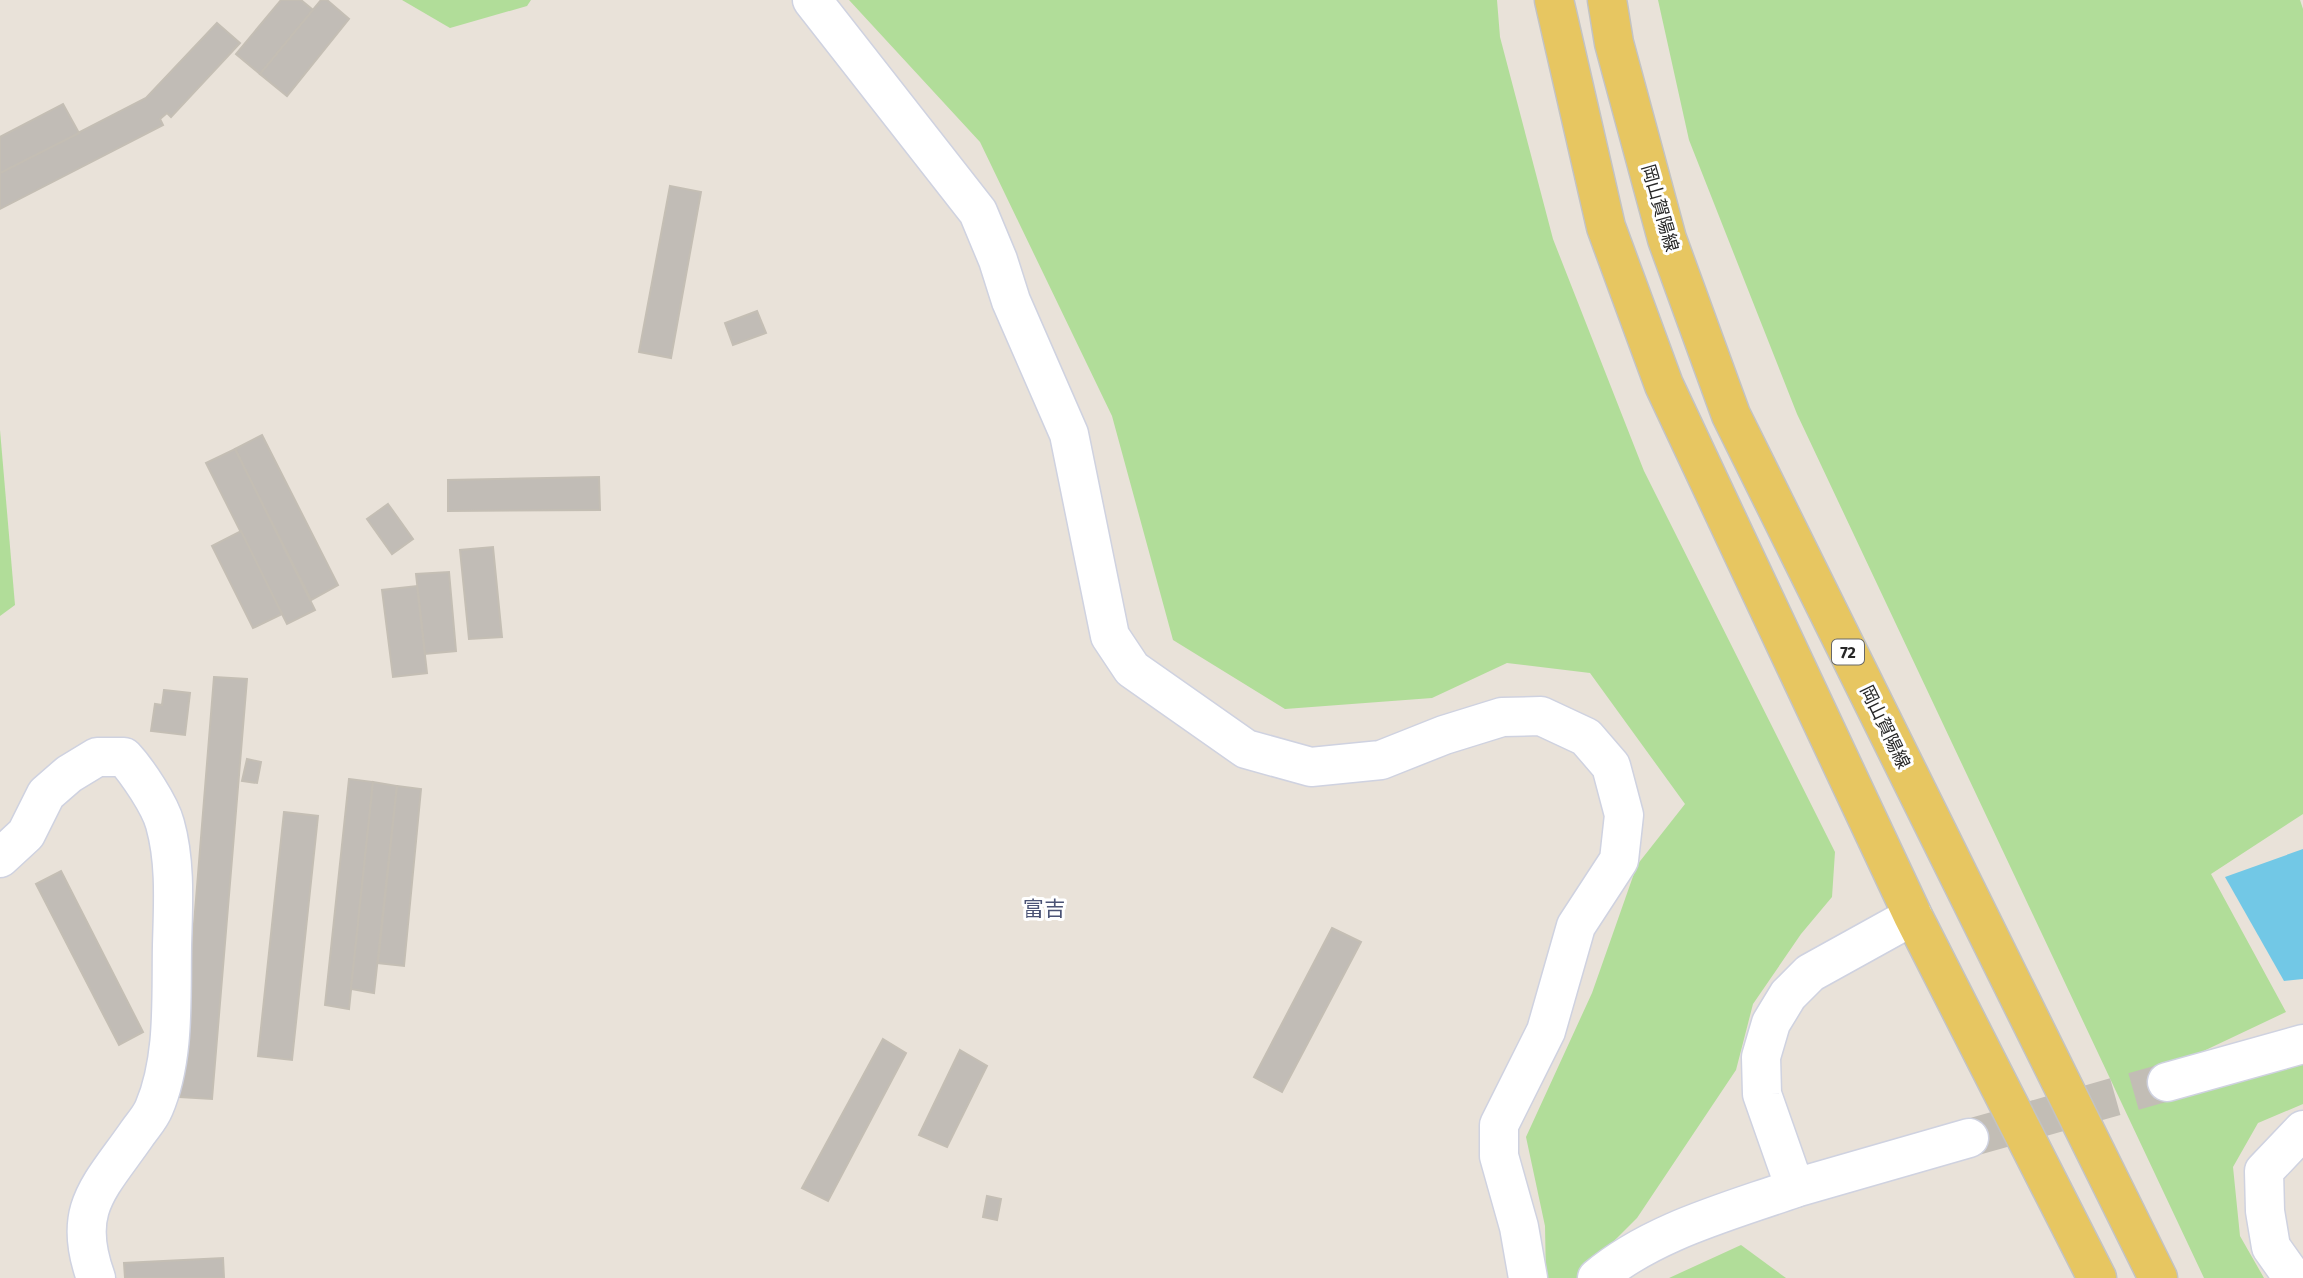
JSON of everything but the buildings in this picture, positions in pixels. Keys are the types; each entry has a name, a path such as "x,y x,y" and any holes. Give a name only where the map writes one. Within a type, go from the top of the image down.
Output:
{"main road":[{"path":"1554,0 1606,227 1664,385 1913,916 2097,1278"},
{"name":"岡山賀陽線","path":"1607,0 1614,43 1667,239 1731,415 2158,1278"}],"street":[{"path":"812,0 978,212 1011,301 1069,434 1110,636 1132,669 1246,748 1311,767 1381,760 1444,735 1502,717 1541,716 1586,737 1611,766 1624,815 1619,860 1576,926 1546,1031 1499,1125 1499,1156 1519,1227 1528,1278"},
{"path":"0,858 26,834 46,794 69,774 97,757 124,757 136,770 165,823 173,884 171,1017 165,1068 153,1109 93,1198 85,1229 96,1278"},
{"path":"1796,1188 1762,1094 1761,1057 1771,1023 1788,995 1810,972 1913,916"},
{"path":"2167,1083 2303,1044"},
{"path":"2293,1278 2271,1247 2265,1211 2264,1171 2303,1130"},
{"path":"1597,1278 1623,1258 1692,1224 1796,1188 1969,1138"}],"green space":[{"path":"402,0 531,0 527,6 450,28"},
{"path":"849,0 1497,0 1500,37 1553,239 1644,471 1835,852 1832,897 1801,934 1753,1004 1736,1070 1637,1218 1577,1278 1546,1278 1545,1226 1526,1137 1592,993 1637,865 1685,804 1590,673 1507,663 1432,698 1285,709 1173,640 1112,416 980,142"},
{"path":"1658,0 2300,0 2303,9 2303,814 2211,874 2286,1012 2155,1074 2303,1057 2303,1104 2258,1123 2233,1167 2240,1236 2264,1278 2204,1278 1797,414 1689,140"},
{"path":"0,430 15,605 0,616"},
{"path":"1741,1245 1786,1278 1669,1278"}],"water":[{"path":"2303,849 2303,979 2284,981 2225,877"}],"tunnel":[{"path":"1969,1138 2167,1082"}],"district":[{"name":"富吉","path":"1044,909"}]}
